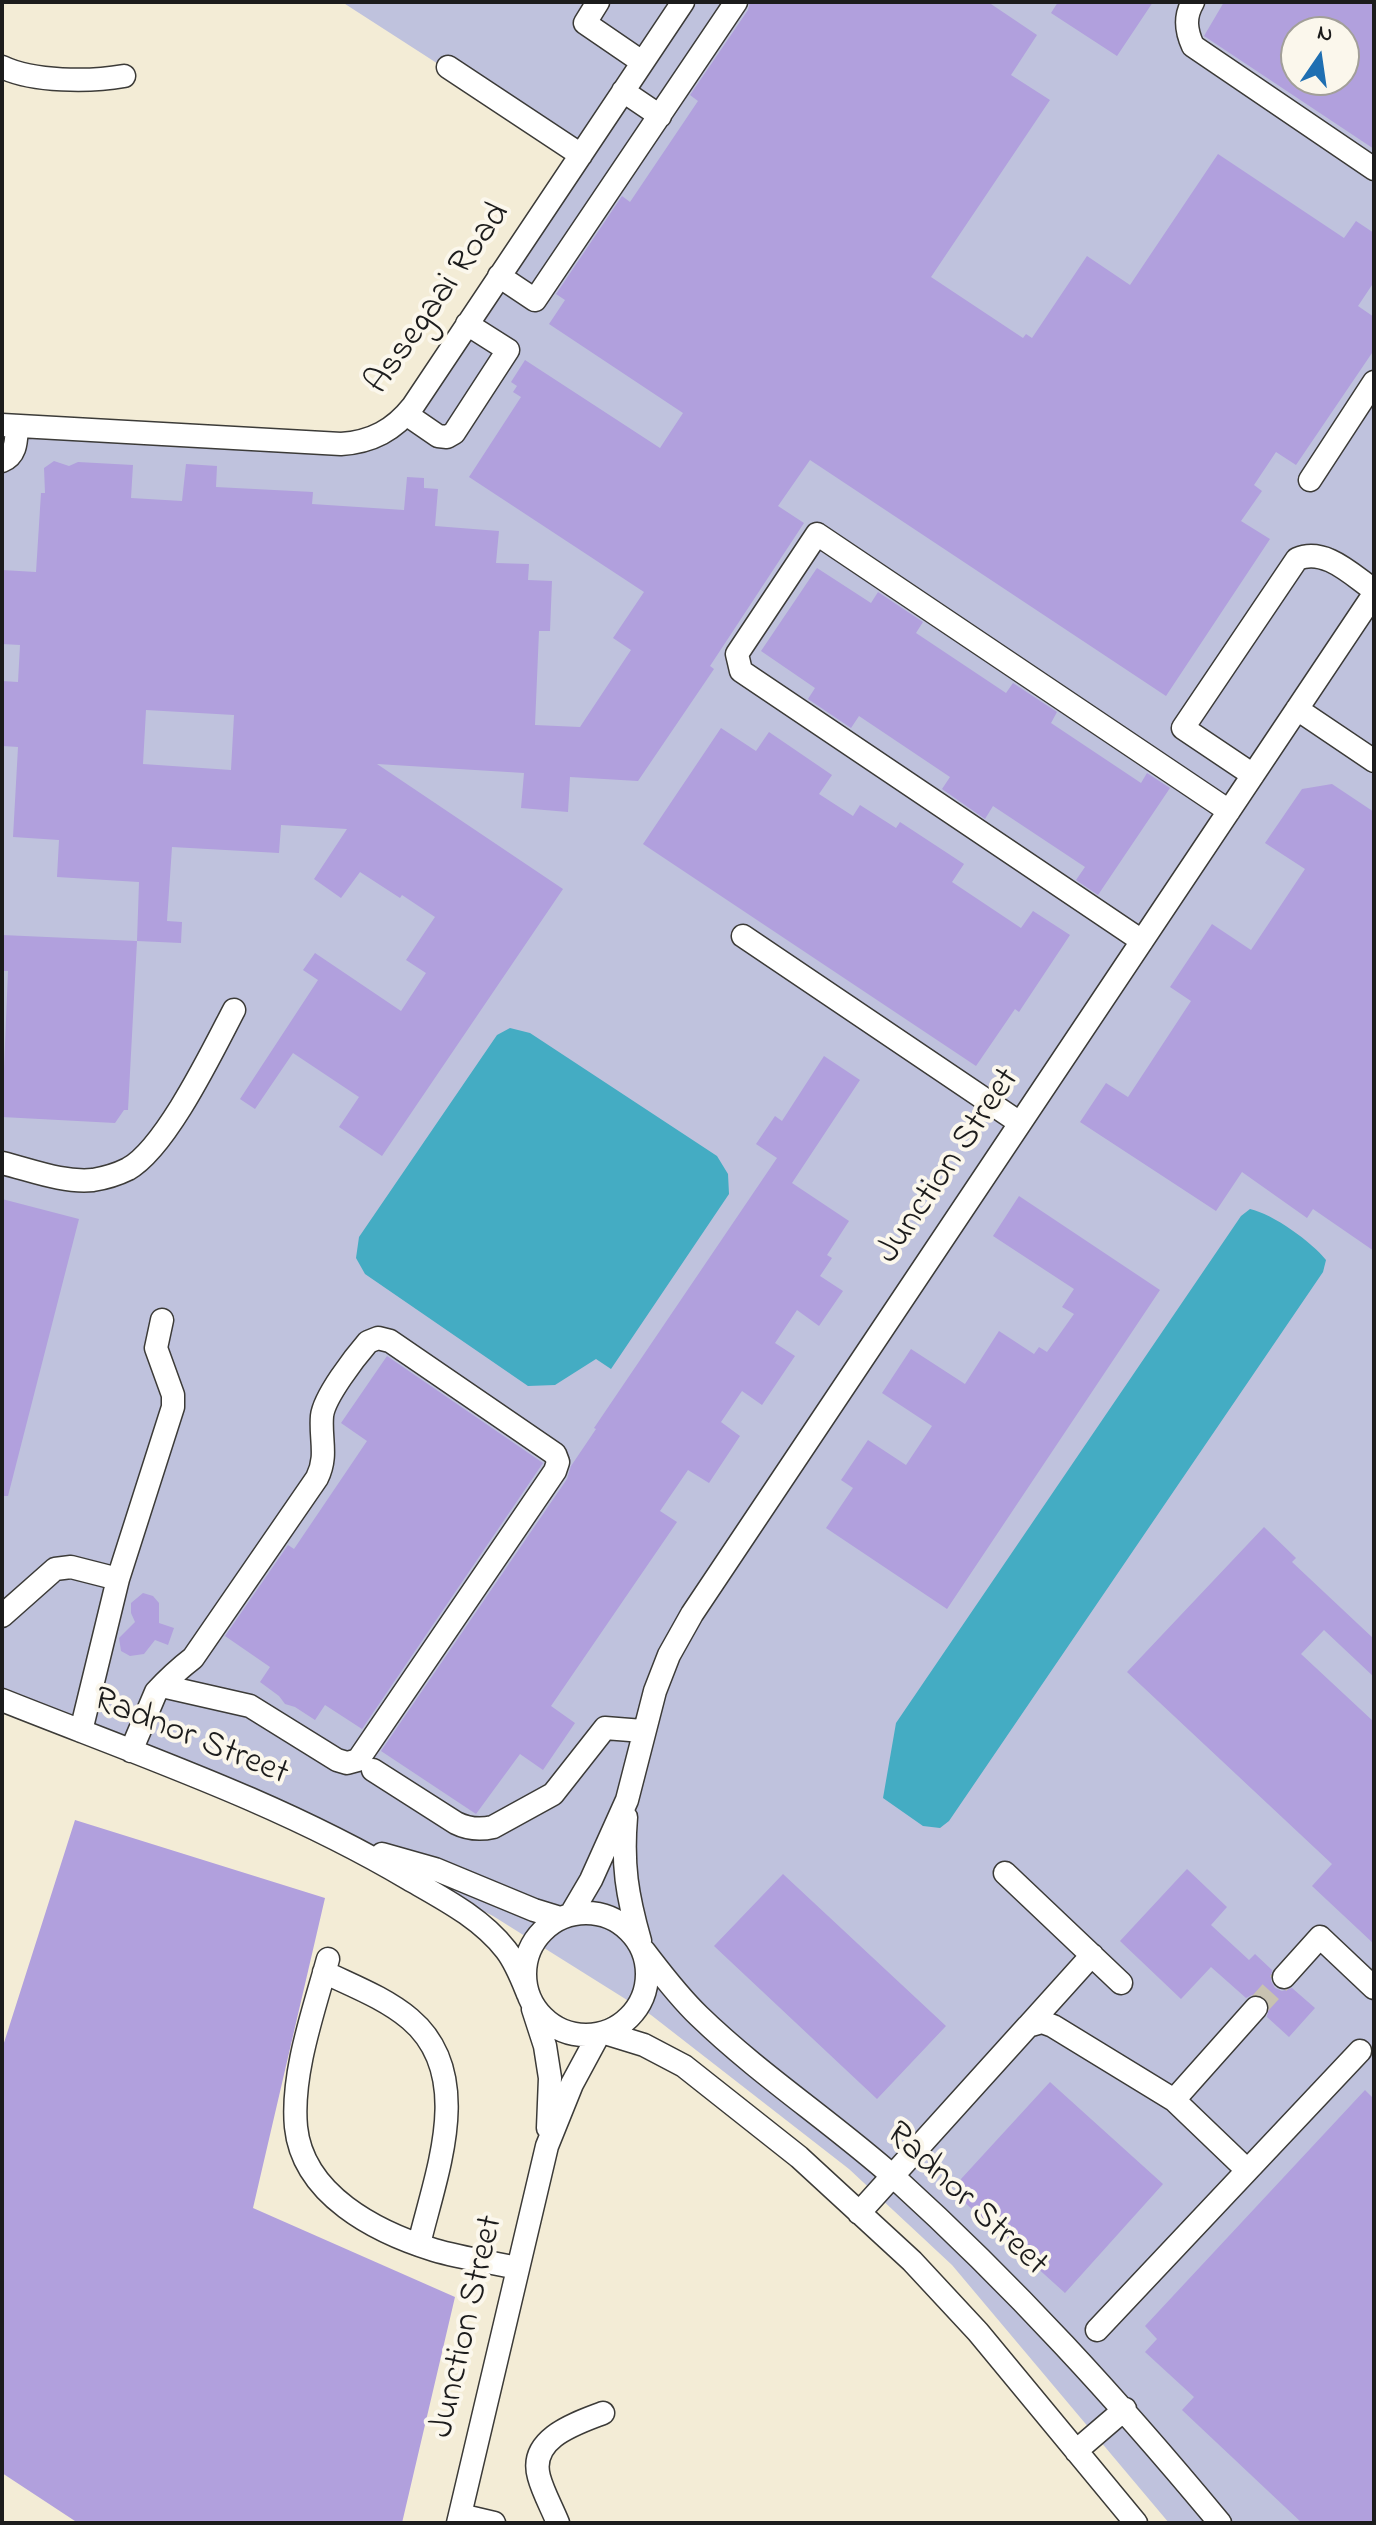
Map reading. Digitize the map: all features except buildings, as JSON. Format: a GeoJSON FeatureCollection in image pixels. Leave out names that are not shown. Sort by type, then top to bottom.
{"type":"FeatureCollection","features":[{"type":"Feature","properties":{"kind":"street"},"geometry":{"type":"LineString","coordinates":[[598,2],[585,23],[642,62]]}},
{"type":"Feature","properties":{"kind":"street","name":"Assegaai Road"},"geometry":{"type":"LineString","coordinates":[[9,425],[341,444],[383,434],[406,414],[683,2]]}},
{"type":"Feature","properties":{"kind":"street"},"geometry":{"type":"LineString","coordinates":[[499,276],[535,300],[736,2]]}},
{"type":"Feature","properties":{"kind":"street"},"geometry":{"type":"LineString","coordinates":[[1193,2],[1186,23],[1193,46],[1374,169]]}},
{"type":"Feature","properties":{"kind":"street"},"geometry":{"type":"LineString","coordinates":[[2,67],[27,75],[98,80],[124,76]]}},
{"type":"Feature","properties":{"kind":"street"},"geometry":{"type":"LineString","coordinates":[[448,67],[581,155]]}},
{"type":"Feature","properties":{"kind":"street"},"geometry":{"type":"LineString","coordinates":[[623,91],[660,116]]}},
{"type":"Feature","properties":{"kind":"street"},"geometry":{"type":"LineString","coordinates":[[406,414],[438,436],[447,437],[454,433],[508,350],[467,324]]}},
{"type":"Feature","properties":{"kind":"street"},"geometry":{"type":"LineString","coordinates":[[1310,480],[1374,382]]}},
{"type":"Feature","properties":{"kind":"street"},"geometry":{"type":"LineString","coordinates":[[2,461],[9,458],[14,449],[9,425]]}},
{"type":"Feature","properties":{"kind":"street"},"geometry":{"type":"LineString","coordinates":[[1142,941],[741,671],[737,654],[817,534],[1229,811]]}},
{"type":"Feature","properties":{"kind":"street"},"geometry":{"type":"LineString","coordinates":[[1253,775],[1183,728],[1297,559],[1316,555],[1327,559],[1374,592]]}},
{"type":"Feature","properties":{"kind":"street","name":"Junction Street"},"geometry":{"type":"LineString","coordinates":[[642,1948],[625,1885],[623,1850],[627,1800],[643,1731],[662,1671],[692,1614],[1374,592]]}},
{"type":"Feature","properties":{"kind":"street"},"geometry":{"type":"LineString","coordinates":[[1297,709],[1374,761]]}},
{"type":"Feature","properties":{"kind":"street"},"geometry":{"type":"LineString","coordinates":[[743,936],[1020,1123]]}},
{"type":"Feature","properties":{"kind":"street"},"geometry":{"type":"LineString","coordinates":[[2,1163],[76,1180],[93,1180],[130,1168],[152,1147],[183,1102],[234,1010]]}},
{"type":"Feature","properties":{"kind":"street"},"geometry":{"type":"LineString","coordinates":[[81,1731],[118,1579],[173,1407],[173,1395],[156,1348],[162,1320]]}},
{"type":"Feature","properties":{"kind":"street"},"geometry":{"type":"LineString","coordinates":[[131,1751],[152,1700],[162,1686],[193,1658],[317,1478],[324,1459],[322,1421],[325,1406],[368,1342],[378,1338],[390,1341],[555,1454],[558,1462],[555,1471],[358,1760],[347,1763],[337,1760],[250,1706],[162,1686]]}},
{"type":"Feature","properties":{"kind":"street"},"geometry":{"type":"LineString","coordinates":[[2,1616],[55,1569],[71,1567],[118,1579]]}},
{"type":"Feature","properties":{"kind":"street","name":"Radnor Street"},"geometry":{"type":"LineString","coordinates":[[2,1700],[278,1810],[351,1844],[451,1902],[487,1930],[515,1964],[529,1997]]}},
{"type":"Feature","properties":{"kind":"street"},"geometry":{"type":"LineString","coordinates":[[373,1770],[465,1828],[483,1829],[493,1827],[547,1798],[605,1728],[643,1731]]}},
{"type":"Feature","properties":{"kind":"street","name":"Junction Street"},"geometry":{"type":"LineString","coordinates":[[565,1916],[591,1880],[627,1800]]}},
{"type":"Feature","properties":{"kind":"street","name":"Radnor Street"},"geometry":{"type":"LineString","coordinates":[[351,1844],[435,1869],[534,1910],[565,1916]]}},
{"type":"Feature","properties":{"kind":"street"},"geometry":{"type":"LineString","coordinates":[[1005,1873],[1121,1983]]}},
{"type":"Feature","properties":{"kind":"street"},"geometry":{"type":"LineString","coordinates":[[583,1912],[608,1916],[629,1930],[642,1948],[648,1976],[642,2000],[620,2026],[602,2033],[579,2035],[559,2029],[542,2017],[529,1997],[525,1964],[529,1950],[547,1926],[565,1916],[583,1912]]}},
{"type":"Feature","properties":{"kind":"street"},"geometry":{"type":"LineString","coordinates":[[1284,1977],[1320,1937],[1374,1988]]}},
{"type":"Feature","properties":{"kind":"street","name":"Radnor Street"},"geometry":{"type":"LineString","coordinates":[[642,1948],[714,2030],[893,2176],[998,2276],[1125,2409],[1220,2523]]}},
{"type":"Feature","properties":{"kind":"street"},"geometry":{"type":"LineString","coordinates":[[859,2213],[1092,1955]]}},
{"type":"Feature","properties":{"kind":"street"},"geometry":{"type":"LineString","coordinates":[[419,2244],[445,2125],[446,2077],[441,2060],[411,2020],[326,1966],[308,2030],[296,2098],[300,2149],[323,2188],[349,2210],[419,2244],[518,2268]]}},
{"type":"Feature","properties":{"kind":"street","name":"Junction Street"},"geometry":{"type":"LineString","coordinates":[[529,1997],[545,2046],[550,2078],[547,2146]]}},
{"type":"Feature","properties":{"kind":"street"},"geometry":{"type":"LineString","coordinates":[[1174,2100],[1256,2008]]}},
{"type":"Feature","properties":{"kind":"street"},"geometry":{"type":"LineString","coordinates":[[1028,2026],[1042,2022],[1053,2026],[1174,2100],[1247,2170]]}},
{"type":"Feature","properties":{"kind":"street"},"geometry":{"type":"LineString","coordinates":[[602,2033],[653,2048],[684,2066],[799,2157],[912,2261],[978,2332],[1136,2523]]}},
{"type":"Feature","properties":{"kind":"street","name":"Junction Street"},"geometry":{"type":"LineString","coordinates":[[459,2519],[547,2146],[572,2084],[602,2033]]}},
{"type":"Feature","properties":{"kind":"street"},"geometry":{"type":"LineString","coordinates":[[1097,2330],[1360,2051]]}},
{"type":"Feature","properties":{"kind":"street"},"geometry":{"type":"LineString","coordinates":[[1076,2451],[1125,2409]]}},
{"type":"Feature","properties":{"kind":"street"},"geometry":{"type":"LineString","coordinates":[[558,2523],[539,2476],[542,2453],[555,2435],[603,2413]]}},
{"type":"Feature","properties":{"kind":"street"},"geometry":{"type":"LineString","coordinates":[[459,2519],[494,2523]]}},
{"type":"Feature","properties":{"kind":"shaded area"},"geometry":{"type":"Polygon","coordinates":[[[342,2],[1374,2],[1374,2523],[1169,2523],[952,2265],[849,2169],[651,2015],[493,1916],[351,1842],[2,1703],[2,427],[384,435],[581,156],[342,2]]]}},
{"type":"Feature","properties":{"kind":"water"},"geometry":{"type":"Polygon","coordinates":[[[510,1028],[530,1033],[717,1156],[728,1174],[729,1194],[611,1369],[596,1359],[555,1385],[528,1386],[365,1274],[356,1258],[359,1237],[497,1035],[510,1028]]]}},
{"type":"Feature","properties":{"kind":"water"},"geometry":{"type":"Polygon","coordinates":[[[1250,1209],[1280,1223],[1311,1245],[1326,1260],[1323,1272],[949,1821],[940,1828],[923,1826],[883,1798],[896,1723],[1241,1216],[1250,1209]]]}},
{"type":"Feature","properties":{"kind":"tunnel"},"geometry":{"type":"LineString","coordinates":[[1256,2008],[1284,1977]]}}]}
